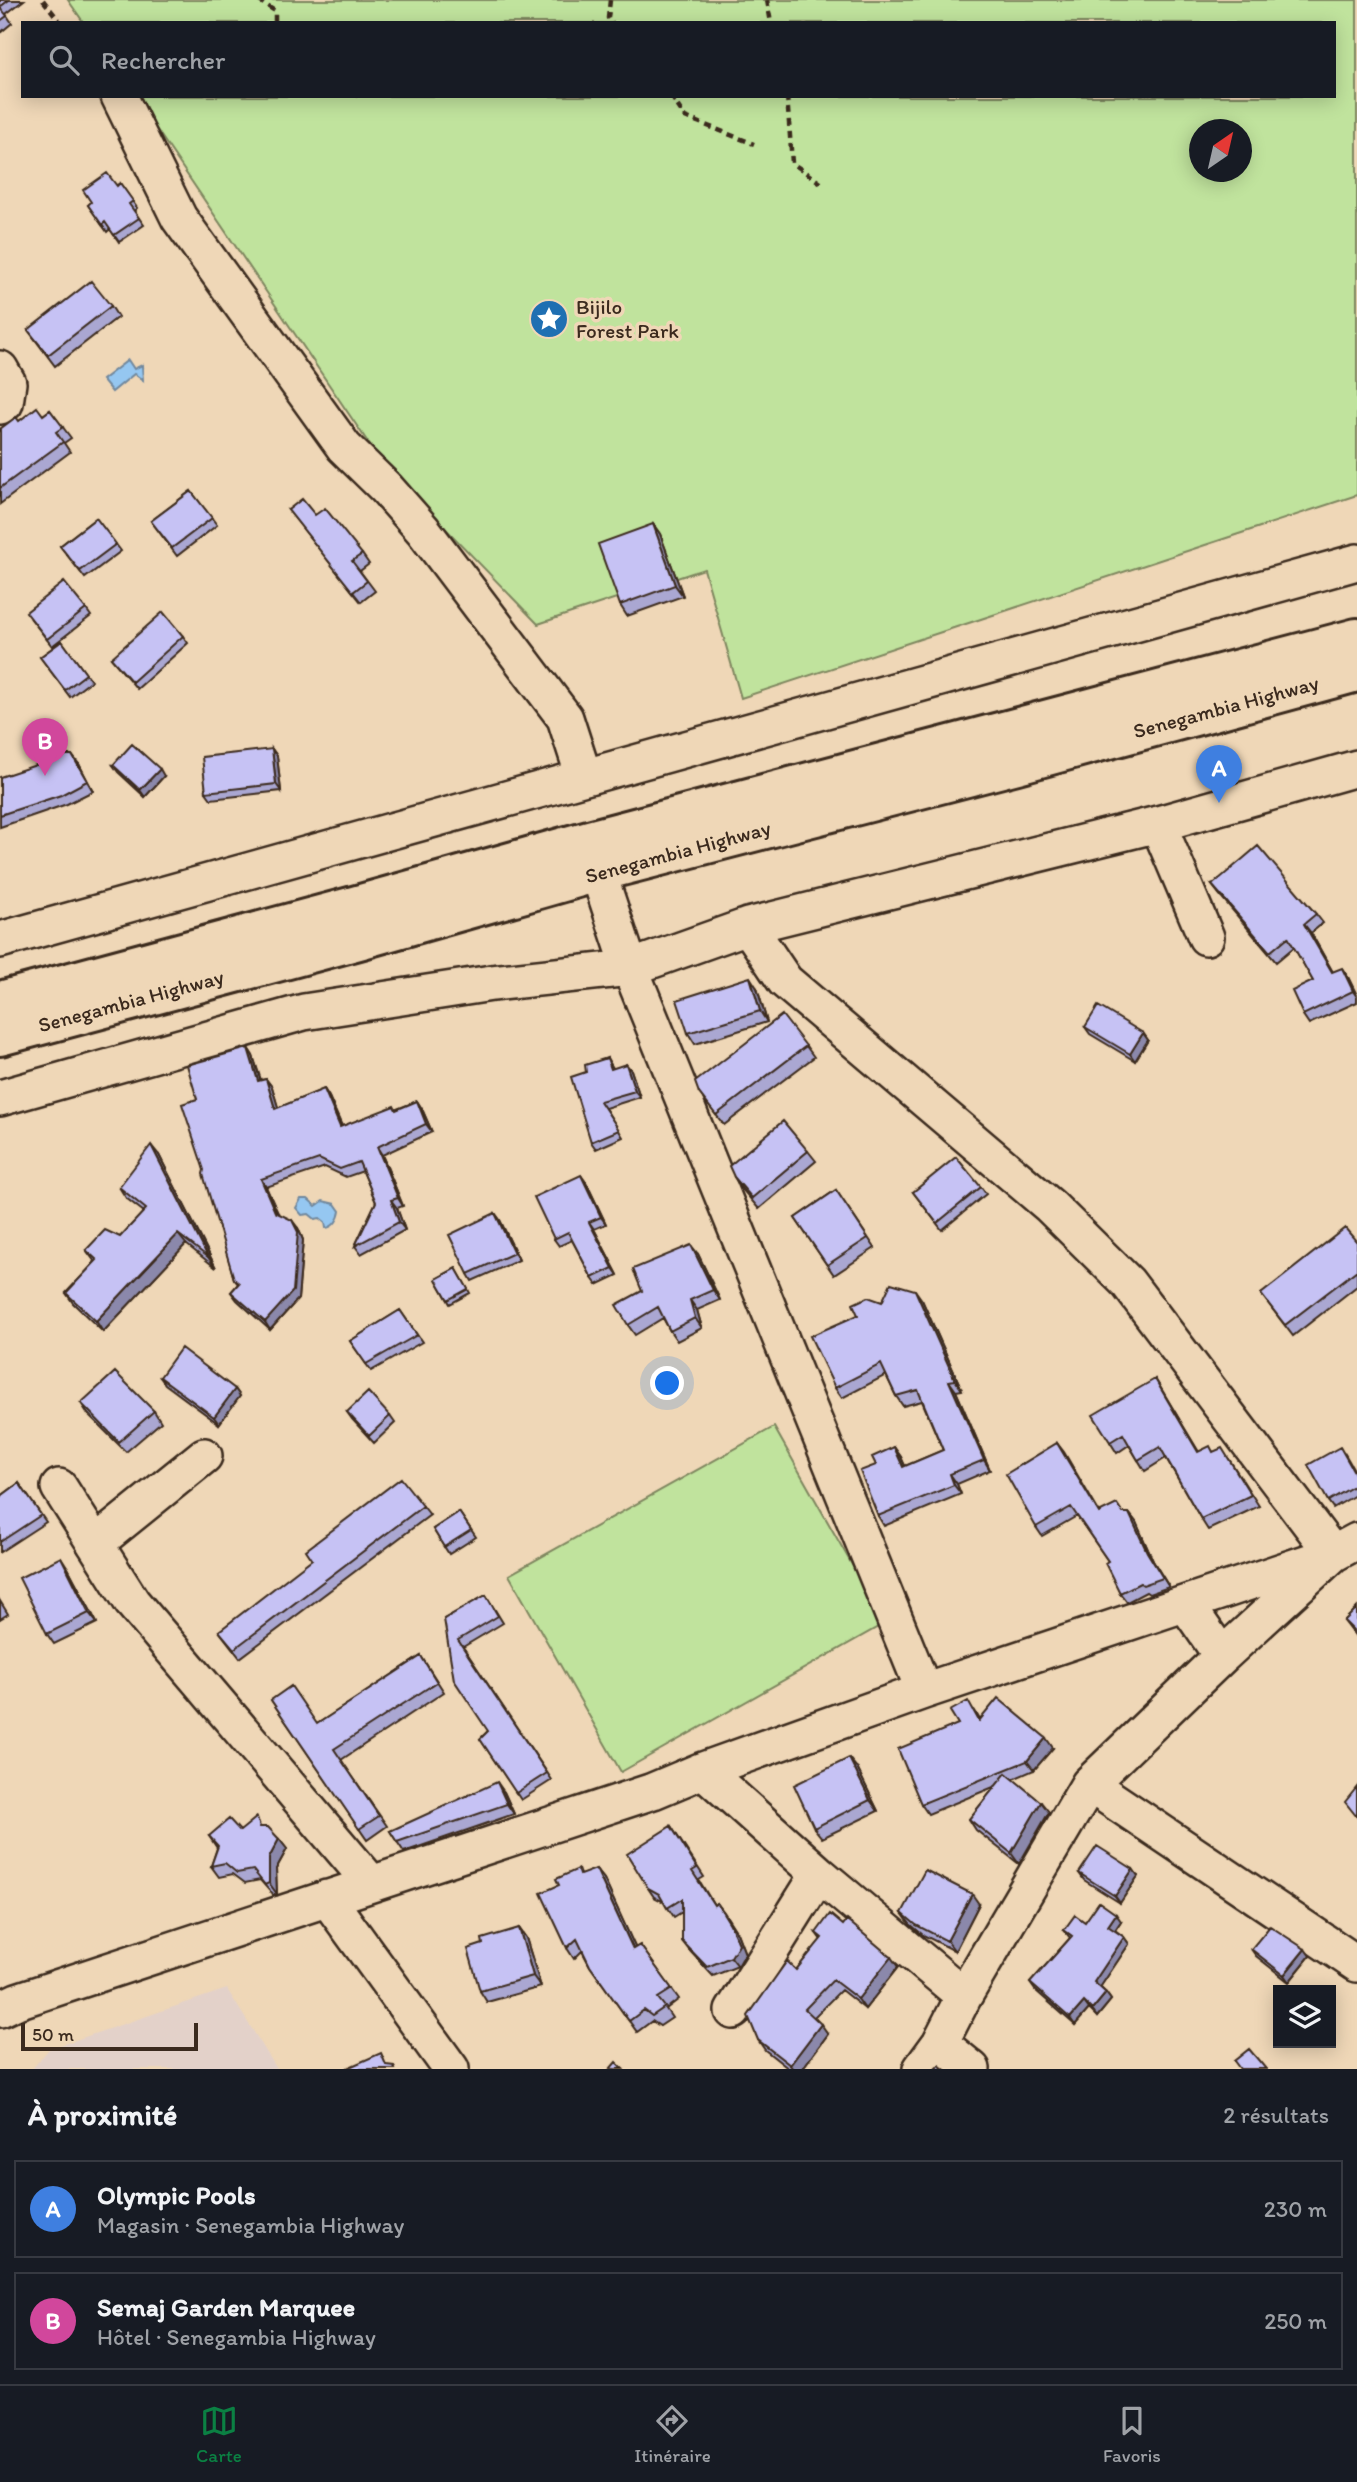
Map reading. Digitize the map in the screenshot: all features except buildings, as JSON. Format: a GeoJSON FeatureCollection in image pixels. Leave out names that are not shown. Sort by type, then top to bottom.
{"type":"FeatureCollection","features":[{"type":"Feature","properties":{"kind":"main road","name":"Senegambia Highway"},"geometry":{"type":"LineString","coordinates":[[0,1001],[589,840],[1357,638]]}},
{"type":"Feature","properties":{"kind":"main road","name":"Senegambia Highway"},"geometry":{"type":"LineString","coordinates":[[0,1036],[359,940],[598,872],[1357,672]]}},
{"type":"Feature","properties":{"kind":"street"},"geometry":{"type":"LineString","coordinates":[[120,98],[179,218],[344,447],[386,488],[423,530],[558,707],[565,718],[584,777]]}},
{"type":"Feature","properties":{"kind":"street"},"geometry":{"type":"LineString","coordinates":[[0,369],[8,383],[5,403],[0,406]]}},
{"type":"Feature","properties":{"kind":"street"},"geometry":{"type":"LineString","coordinates":[[0,940],[401,826],[1357,562]]}},
{"type":"Feature","properties":{"kind":"street"},"geometry":{"type":"LineString","coordinates":[[0,1098],[304,1012],[492,984],[630,968],[748,926],[1158,824],[1357,768]]}},
{"type":"Feature","properties":{"kind":"street"},"geometry":{"type":"LineString","coordinates":[[1158,824],[1206,937]]}},
{"type":"Feature","properties":{"kind":"street"},"geometry":{"type":"LineString","coordinates":[[598,872],[630,968],[924,1691]]}},
{"type":"Feature","properties":{"kind":"street"},"geometry":{"type":"LineString","coordinates":[[748,926],[785,981],[1050,1206],[1128,1283],[1345,1548]]}},
{"type":"Feature","properties":{"kind":"street"},"geometry":{"type":"LineString","coordinates":[[95,1544],[204,1456]]}},
{"type":"Feature","properties":{"kind":"street"},"geometry":{"type":"LineString","coordinates":[[59,1487],[132,1602],[371,1883]]}},
{"type":"Feature","properties":{"kind":"street"},"geometry":{"type":"LineString","coordinates":[[0,2008],[653,1791],[924,1691],[1345,1548]]}},
{"type":"Feature","properties":{"kind":"street"},"geometry":{"type":"LineString","coordinates":[[972,2069],[931,2056],[1089,1784],[1222,1656],[1345,1548]]}},
{"type":"Feature","properties":{"kind":"street"},"geometry":{"type":"LineString","coordinates":[[1186,1604],[1222,1656]]}},
{"type":"Feature","properties":{"kind":"street"},"geometry":{"type":"LineString","coordinates":[[704,1770],[819,1874],[964,1996]]}},
{"type":"Feature","properties":{"kind":"street"},"geometry":{"type":"LineString","coordinates":[[1089,1784],[1357,1965]]}},
{"type":"Feature","properties":{"kind":"street"},"geometry":{"type":"LineString","coordinates":[[733,2011],[819,1874]]}},
{"type":"Feature","properties":{"kind":"street"},"geometry":{"type":"LineString","coordinates":[[327,1898],[451,2069]]}},
{"type":"Feature","properties":{"kind":"path"},"geometry":{"type":"LineString","coordinates":[[43,0],[59,21]]}},
{"type":"Feature","properties":{"kind":"path"},"geometry":{"type":"LineString","coordinates":[[258,0],[275,11],[275,21]]}},
{"type":"Feature","properties":{"kind":"path"},"geometry":{"type":"LineString","coordinates":[[610,0],[610,21]]}},
{"type":"Feature","properties":{"kind":"path"},"geometry":{"type":"LineString","coordinates":[[767,0],[771,21]]}},
{"type":"Feature","properties":{"kind":"path"},"geometry":{"type":"LineString","coordinates":[[672,98],[685,117],[754,144]]}},
{"type":"Feature","properties":{"kind":"path"},"geometry":{"type":"LineString","coordinates":[[787,98],[792,163],[821,183]]}},
{"type":"Feature","properties":{"kind":"shaded area"},"geometry":{"type":"Polygon","coordinates":[[[227,1989],[277,2069],[32,2069],[49,2049],[227,1989]]]}},
{"type":"Feature","properties":{"kind":"green space"},"geometry":{"type":"Polygon","coordinates":[[[68,0],[1357,0],[1357,495],[741,698],[704,569],[538,624],[388,469],[135,98],[1336,98],[1336,21],[83,21],[68,0]]]}},
{"type":"Feature","properties":{"kind":"green space"},"geometry":{"type":"Polygon","coordinates":[[[774,1427],[885,1623],[621,1772],[509,1575],[774,1427]]]}},
{"type":"Feature","properties":{"kind":"water"},"geometry":{"type":"Polygon","coordinates":[[[128,360],[134,369],[142,365],[143,380],[134,374],[112,392],[102,380],[128,360]]]}},
{"type":"Feature","properties":{"kind":"water"},"geometry":{"type":"Polygon","coordinates":[[[301,1199],[308,1199],[316,1206],[323,1201],[335,1204],[340,1211],[337,1220],[326,1228],[325,1222],[320,1218],[315,1219],[309,1214],[302,1215],[296,1208],[301,1199]]]}},
{"type":"Feature","properties":{"kind":"place","name":"Bijilo Forest Park"},"geometry":{"type":"Point","coordinates":[549,319]}},
{"type":"Feature","properties":{"kind":"place","name":"Semaj Garden Marquee"},"geometry":{"type":"Point","coordinates":[45,776]}},
{"type":"Feature","properties":{"kind":"place","name":"Olympic Pools"},"geometry":{"type":"Point","coordinates":[1219,803]}}]}
